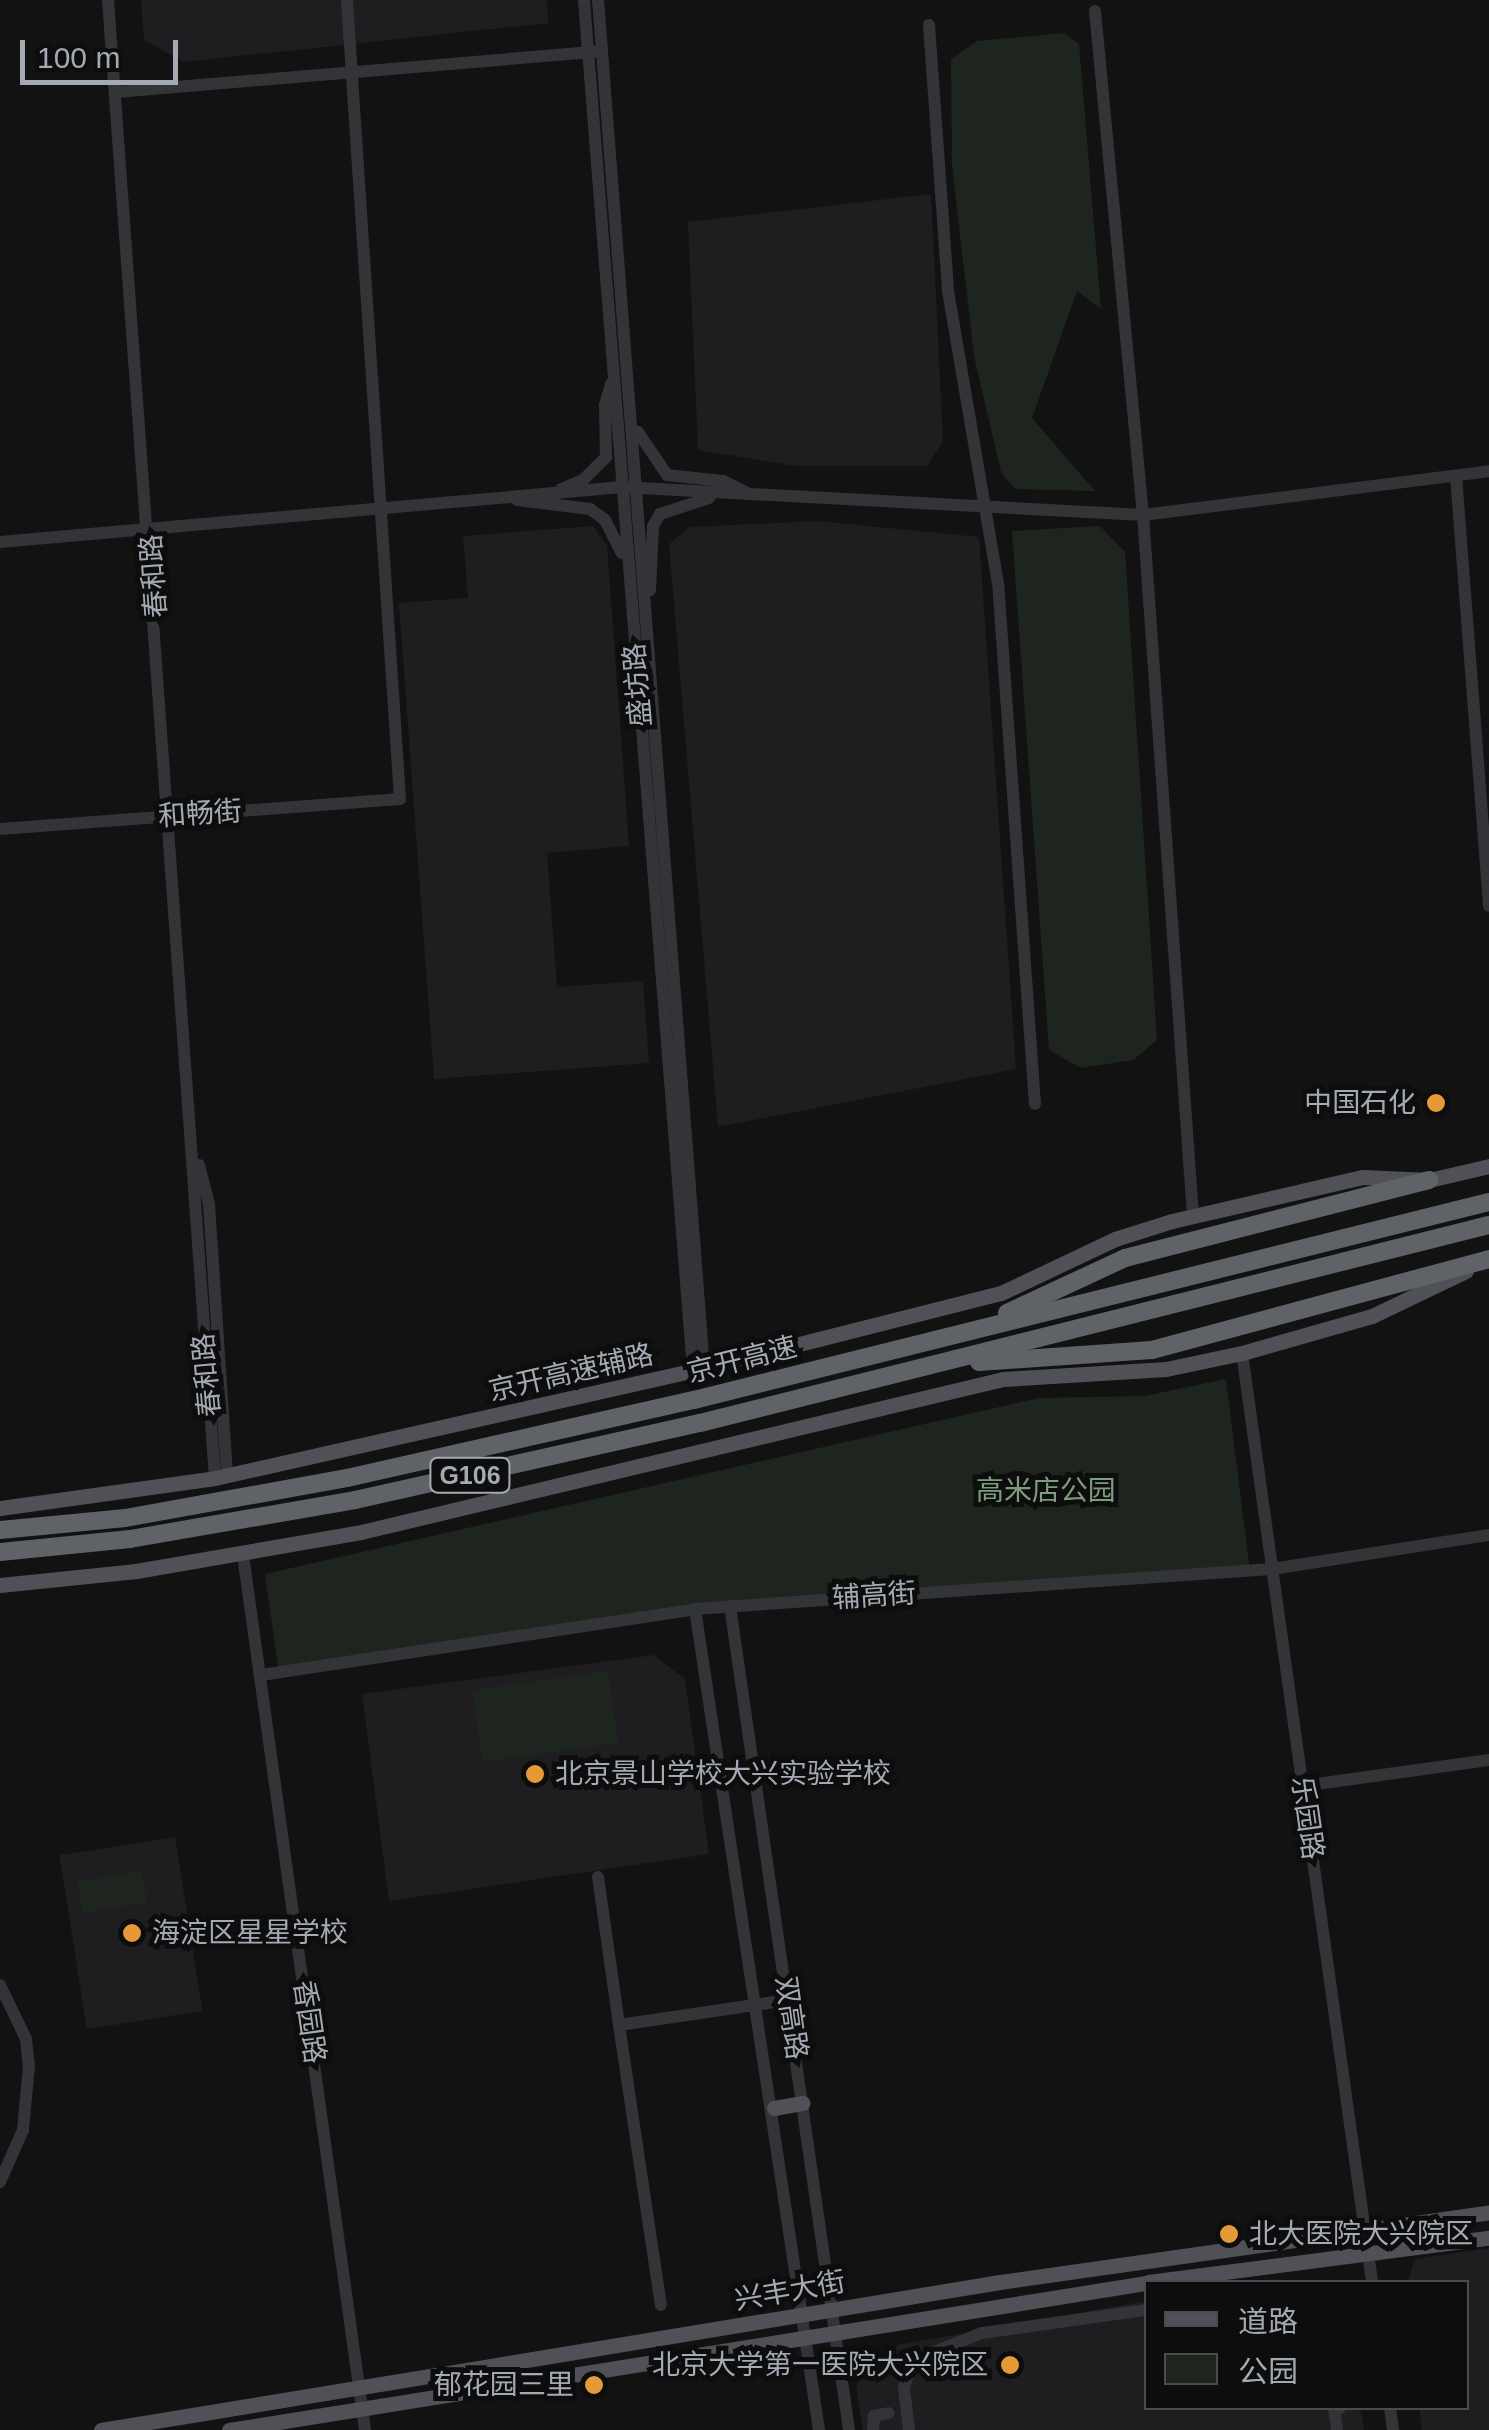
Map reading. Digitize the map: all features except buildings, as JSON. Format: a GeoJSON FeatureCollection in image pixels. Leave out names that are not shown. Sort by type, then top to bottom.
{"type":"FeatureCollection","features":[{"type":"Feature","properties":{"kind":"highway"},"geometry":{"type":"LineString","coordinates":[[928,1343],[1038,1301],[1125,1258],[1429,1180]]}},
{"type":"Feature","properties":{"kind":"highway","name":"京开高速"},"geometry":{"type":"LineString","coordinates":[[0,1530],[124,1518],[348,1478],[928,1343],[1489,1202]]}},
{"type":"Feature","properties":{"kind":"highway","name":"京开高速"},"geometry":{"type":"LineString","coordinates":[[0,1552],[130,1539],[355,1500],[934,1364],[1489,1225]]}},
{"type":"Feature","properties":{"kind":"highway"},"geometry":{"type":"LineString","coordinates":[[934,1364],[1152,1350],[1489,1259]]}},
{"type":"Feature","properties":{"kind":"main road","name":"京开高速辅路"},"geometry":{"type":"LineString","coordinates":[[0,1508],[221,1476],[698,1369],[1002,1293],[1115,1239],[1193,1216],[1363,1177],[1429,1180],[1489,1166]]}},
{"type":"Feature","properties":{"kind":"main road"},"geometry":{"type":"LineString","coordinates":[[0,1585],[242,1554],[720,1451],[1003,1380],[1166,1369],[1242,1354],[1372,1316],[1489,1259]]}},
{"type":"Feature","properties":{"kind":"main road"},"geometry":{"type":"LineString","coordinates":[[774,2108],[803,2103]]}},
{"type":"Feature","properties":{"kind":"main road","name":"兴丰大街"},"geometry":{"type":"LineString","coordinates":[[101,2430],[359,2391],[832,2309],[1489,2212]]}},
{"type":"Feature","properties":{"kind":"main road","name":"兴丰大街"},"geometry":{"type":"LineString","coordinates":[[1170,2280],[1489,2238]]}},
{"type":"Feature","properties":{"kind":"main road","name":"兴丰大街"},"geometry":{"type":"LineString","coordinates":[[229,2430],[573,2378],[835,2329],[1144,2283]]}},
{"type":"Feature","properties":{"kind":"street","name":"春和路"},"geometry":{"type":"LineString","coordinates":[[108,0],[196,1152],[209,1204],[221,1476]]}},
{"type":"Feature","properties":{"kind":"street"},"geometry":{"type":"LineString","coordinates":[[347,0],[381,510]]}},
{"type":"Feature","properties":{"kind":"street","name":"盛坊路"},"geometry":{"type":"LineString","coordinates":[[584,0],[595,52],[631,409],[698,1369]]}},
{"type":"Feature","properties":{"kind":"street","name":"盛坊路"},"geometry":{"type":"LineString","coordinates":[[598,0],[595,52],[622,488],[698,1369]]}},
{"type":"Feature","properties":{"kind":"street"},"geometry":{"type":"LineString","coordinates":[[1095,11],[1143,515],[1193,1216]]}},
{"type":"Feature","properties":{"kind":"street"},"geometry":{"type":"LineString","coordinates":[[928,24],[948,291],[989,510],[1035,1104]]}},
{"type":"Feature","properties":{"kind":"street"},"geometry":{"type":"LineString","coordinates":[[116,92],[595,52]]}},
{"type":"Feature","properties":{"kind":"street"},"geometry":{"type":"LineString","coordinates":[[544,495],[583,480],[606,457],[604,405],[614,377]]}},
{"type":"Feature","properties":{"kind":"street"},"geometry":{"type":"LineString","coordinates":[[631,409],[641,442],[667,475],[723,482],[753,496]]}},
{"type":"Feature","properties":{"kind":"street"},"geometry":{"type":"LineString","coordinates":[[0,542],[622,488],[1143,515],[1489,470]]}},
{"type":"Feature","properties":{"kind":"street"},"geometry":{"type":"LineString","coordinates":[[1456,476],[1489,906]]}},
{"type":"Feature","properties":{"kind":"street"},"geometry":{"type":"LineString","coordinates":[[646,612],[653,526],[660,514],[726,494]]}},
{"type":"Feature","properties":{"kind":"street"},"geometry":{"type":"LineString","coordinates":[[510,498],[537,507],[590,510],[618,541],[629,576]]}},
{"type":"Feature","properties":{"kind":"street","name":"和畅街"},"geometry":{"type":"LineString","coordinates":[[0,829],[400,799],[381,510]]}},
{"type":"Feature","properties":{"kind":"street","name":"乐园路"},"geometry":{"type":"LineString","coordinates":[[1242,1354],[1372,2280]]}},
{"type":"Feature","properties":{"kind":"street","name":"辅高街"},"geometry":{"type":"LineString","coordinates":[[261,1675],[730,1606],[1272,1569],[1489,1536]]}},
{"type":"Feature","properties":{"kind":"street","name":"香园路"},"geometry":{"type":"LineString","coordinates":[[242,1554],[365,2430]]}},
{"type":"Feature","properties":{"kind":"street","name":"双高路"},"geometry":{"type":"LineString","coordinates":[[730,1606],[849,2430]]}},
{"type":"Feature","properties":{"kind":"street","name":"双高路"},"geometry":{"type":"LineString","coordinates":[[695,1610],[760,2006],[819,2430]]}},
{"type":"Feature","properties":{"kind":"street"},"geometry":{"type":"LineString","coordinates":[[1302,1786],[1489,1760]]}},
{"type":"Feature","properties":{"kind":"street"},"geometry":{"type":"LineString","coordinates":[[598,1877],[661,2305]]}},
{"type":"Feature","properties":{"kind":"street"},"geometry":{"type":"LineString","coordinates":[[0,1985],[26,2039],[29,2066],[23,2130],[0,2182]]}},
{"type":"Feature","properties":{"kind":"street"},"geometry":{"type":"LineString","coordinates":[[619,2025],[788,2000]]}},
{"type":"Feature","properties":{"kind":"street"},"geometry":{"type":"LineString","coordinates":[[909,2430],[904,2388],[911,2361],[982,2333],[1144,2310]]}},
{"type":"Feature","properties":{"kind":"street"},"geometry":{"type":"LineString","coordinates":[[569,2354],[573,2378]]}},
{"type":"Feature","properties":{"kind":"street"},"geometry":{"type":"LineString","coordinates":[[873,2430],[874,2416],[889,2413]]}},
{"type":"Feature","properties":{"kind":"shaded area"},"geometry":{"type":"Polygon","coordinates":[[[141,0],[547,0],[548,23],[183,62],[144,40],[141,0]]]}},
{"type":"Feature","properties":{"kind":"shaded area"},"geometry":{"type":"Polygon","coordinates":[[[931,194],[943,441],[927,466],[796,466],[698,450],[688,222],[931,194]]]}},
{"type":"Feature","properties":{"kind":"shaded area"},"geometry":{"type":"Polygon","coordinates":[[[818,521],[979,537],[1016,1069],[718,1127],[669,544],[690,527],[818,521]]]}},
{"type":"Feature","properties":{"kind":"shaded area"},"geometry":{"type":"Polygon","coordinates":[[[593,526],[607,546],[629,846],[547,853],[557,987],[643,981],[649,1063],[434,1079],[399,603],[468,598],[463,536],[593,526]]]}},
{"type":"Feature","properties":{"kind":"shaded area","name":"北京景山学校大兴实验学校"},"geometry":{"type":"Polygon","coordinates":[[[654,1655],[685,1679],[709,1854],[389,1901],[362,1694],[654,1655]]]}},
{"type":"Feature","properties":{"kind":"shaded area","name":"海淀区星星学校"},"geometry":{"type":"Polygon","coordinates":[[[175,1837],[203,2011],[87,2029],[59,1855],[175,1837]]]}},
{"type":"Feature","properties":{"kind":"shaded area"},"geometry":{"type":"Polygon","coordinates":[[[1489,2248],[1489,2430],[1422,2430],[1419,2410],[1469,2410],[1469,2280],[1409,2280],[1415,2259],[1489,2248]]]}},
{"type":"Feature","properties":{"kind":"shaded area","name":"北京大学第一医院大兴院区"},"geometry":{"type":"Polygon","coordinates":[[[1144,2301],[1144,2410],[1360,2410],[1364,2430],[863,2430],[856,2384],[892,2346],[1144,2301]]]}},
{"type":"Feature","properties":{"kind":"green space"},"geometry":{"type":"Polygon","coordinates":[[[1065,33],[1079,44],[1101,309],[1077,291],[1032,418],[1095,491],[1015,489],[1001,472],[974,356],[952,165],[951,59],[977,41],[1065,33]]]}},
{"type":"Feature","properties":{"kind":"green space"},"geometry":{"type":"Polygon","coordinates":[[[1100,526],[1125,552],[1157,1040],[1133,1060],[1081,1068],[1049,1050],[1012,531],[1100,526]]]}},
{"type":"Feature","properties":{"kind":"green space","name":"高米店公园"},"geometry":{"type":"Polygon","coordinates":[[[1226,1379],[1250,1571],[773,1603],[279,1672],[265,1574],[1039,1398],[1145,1396],[1226,1379]]]}},
{"type":"Feature","properties":{"kind":"green space"},"geometry":{"type":"Polygon","coordinates":[[[608,1671],[618,1743],[482,1762],[472,1690],[608,1671]]]}},
{"type":"Feature","properties":{"kind":"green space"},"geometry":{"type":"Polygon","coordinates":[[[142,1871],[147,1903],[83,1913],[78,1881],[142,1871]]]}},
{"type":"Feature","properties":{"kind":"place","name":"中国石化"},"geometry":{"type":"Point","coordinates":[1436,1103]}},
{"type":"Feature","properties":{"kind":"place","name":"北京景山学校大兴实验学校"},"geometry":{"type":"Point","coordinates":[535,1774]}},
{"type":"Feature","properties":{"kind":"place","name":"海淀区星星学校"},"geometry":{"type":"Point","coordinates":[132,1933]}},
{"type":"Feature","properties":{"kind":"place","name":"北大医院大兴院区"},"geometry":{"type":"Point","coordinates":[1229,2234]}},
{"type":"Feature","properties":{"kind":"place","name":"北京大学第一医院大兴院区"},"geometry":{"type":"Point","coordinates":[1010,2365]}},
{"type":"Feature","properties":{"kind":"place","name":"郁花园三里"},"geometry":{"type":"Point","coordinates":[594,2385]}}]}
